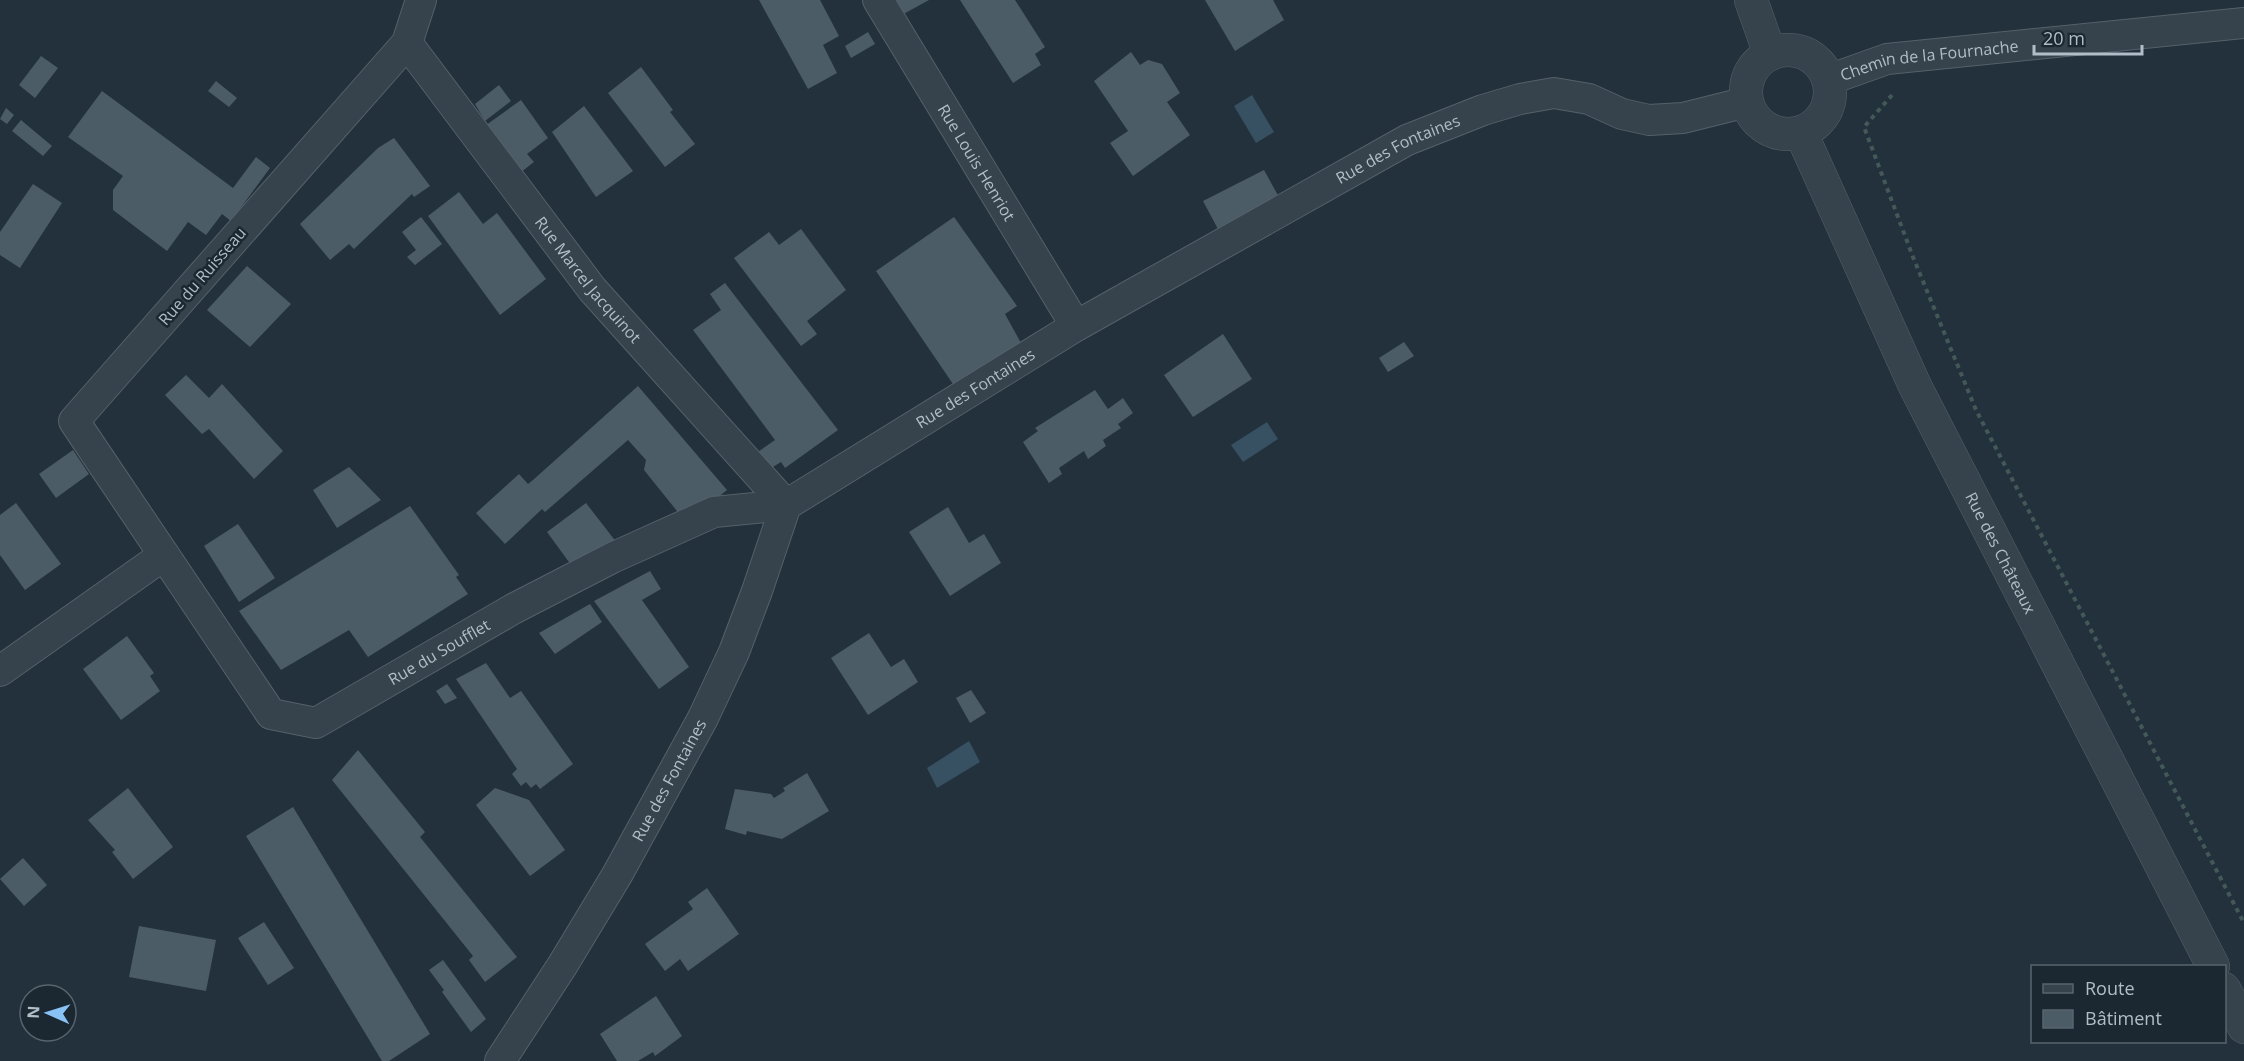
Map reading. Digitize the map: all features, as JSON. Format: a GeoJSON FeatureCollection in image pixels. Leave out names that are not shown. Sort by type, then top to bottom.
{"type":"FeatureCollection","features":[{"type":"Feature","properties":{"kind":"street","name":"Rue du Ruisseau"},"geometry":{"type":"LineString","coordinates":[[164,555],[74,421],[406,43],[421,0]]}},
{"type":"Feature","properties":{"kind":"street","name":"Rue Louis Henriot"},"geometry":{"type":"LineString","coordinates":[[878,0],[1076,326]]}},
{"type":"Feature","properties":{"kind":"street"},"geometry":{"type":"LineString","coordinates":[[1751,0],[1770,54]]}},
{"type":"Feature","properties":{"kind":"street","name":"Chemin de la Fournache"},"geometry":{"type":"LineString","coordinates":[[1828,80],[1887,59],[2244,23]]}},
{"type":"Feature","properties":{"kind":"street","name":"Rue Marcel Jacquinot"},"geometry":{"type":"LineString","coordinates":[[406,43],[592,289],[786,505]]}},
{"type":"Feature","properties":{"kind":"street"},"geometry":{"type":"LineString","coordinates":[[1784,50],[1798,51],[1816,62],[1828,80],[1830,93],[1828,106],[1813,127],[1801,132],[1787,135],[1761,126],[1752,115],[1746,102],[1746,88],[1750,74],[1758,62],[1770,54],[1784,50]]}},
{"type":"Feature","properties":{"kind":"street","name":"Rue des Fontaines"},"geometry":{"type":"LineString","coordinates":[[500,1061],[562,966],[617,875],[703,718],[734,652],[786,505],[1076,326],[1407,140],[1483,110],[1520,99],[1554,93],[1589,99],[1622,114],[1649,120],[1683,118],[1746,102]]}},
{"type":"Feature","properties":{"kind":"street","name":"Rue des Châteaux"},"geometry":{"type":"LineString","coordinates":[[1801,132],[1915,386],[2212,965]]}},
{"type":"Feature","properties":{"kind":"street","name":"Rue du Soufflet"},"geometry":{"type":"LineString","coordinates":[[164,555],[270,714],[316,723],[513,609],[612,558],[714,512],[786,505]]}},
{"type":"Feature","properties":{"kind":"street"},"geometry":{"type":"LineString","coordinates":[[0,671],[164,555]]}},
{"type":"Feature","properties":{"kind":"street"},"geometry":{"type":"LineString","coordinates":[[2226,993],[2244,1027]]}},
{"type":"Feature","properties":{"kind":"path"},"geometry":{"type":"LineString","coordinates":[[1887,59],[1893,94],[1864,127],[1917,268],[1976,410],[2244,923]]}},
{"type":"Feature","properties":{"kind":"water"},"geometry":{"type":"Polygon","coordinates":[[[1252,95],[1274,132],[1256,143],[1234,106],[1252,95]]]}},
{"type":"Feature","properties":{"kind":"water"},"geometry":{"type":"Polygon","coordinates":[[[1267,422],[1278,439],[1243,462],[1231,445],[1267,422]]]}},
{"type":"Feature","properties":{"kind":"water"},"geometry":{"type":"Polygon","coordinates":[[[969,741],[980,762],[937,788],[927,768],[969,741]]]}},
{"type":"Feature","properties":{"kind":"building"},"geometry":{"type":"Polygon","coordinates":[[[759,0],[820,0],[839,36],[823,45],[837,73],[808,89],[759,0]]]}},
{"type":"Feature","properties":{"kind":"building"},"geometry":{"type":"Polygon","coordinates":[[[889,0],[929,0],[898,17],[889,0]]]}},
{"type":"Feature","properties":{"kind":"building"},"geometry":{"type":"Polygon","coordinates":[[[960,0],[1015,0],[1045,47],[1035,54],[1041,65],[1013,83],[960,0]]]}},
{"type":"Feature","properties":{"kind":"building"},"geometry":{"type":"Polygon","coordinates":[[[1205,0],[1273,0],[1284,20],[1235,51],[1205,0]]]}},
{"type":"Feature","properties":{"kind":"building"},"geometry":{"type":"Polygon","coordinates":[[[868,32],[875,44],[851,58],[845,46],[868,32]]]}},
{"type":"Feature","properties":{"kind":"building"},"geometry":{"type":"Polygon","coordinates":[[[1131,52],[1140,65],[1148,60],[1162,64],[1180,93],[1167,102],[1190,135],[1133,176],[1110,143],[1128,131],[1094,81],[1131,52]]]}},
{"type":"Feature","properties":{"kind":"building"},"geometry":{"type":"Polygon","coordinates":[[[41,56],[58,68],[35,98],[19,85],[41,56]]]}},
{"type":"Feature","properties":{"kind":"building"},"geometry":{"type":"Polygon","coordinates":[[[641,67],[673,110],[670,112],[695,144],[665,167],[608,93],[641,67]]]}},
{"type":"Feature","properties":{"kind":"building"},"geometry":{"type":"Polygon","coordinates":[[[216,81],[237,98],[229,107],[208,91],[216,81]]]}},
{"type":"Feature","properties":{"kind":"building"},"geometry":{"type":"Polygon","coordinates":[[[499,85],[511,101],[485,121],[475,104],[499,85]]]}},
{"type":"Feature","properties":{"kind":"building"},"geometry":{"type":"Polygon","coordinates":[[[102,91],[233,188],[256,157],[270,168],[231,221],[222,214],[206,235],[188,222],[167,251],[113,210],[113,190],[123,176],[68,137],[102,91]]]}},
{"type":"Feature","properties":{"kind":"building"},"geometry":{"type":"Polygon","coordinates":[[[521,100],[548,138],[527,154],[534,162],[516,176],[482,128],[521,100]]]}},
{"type":"Feature","properties":{"kind":"building"},"geometry":{"type":"Polygon","coordinates":[[[584,106],[633,171],[596,197],[552,132],[584,106]]]}},
{"type":"Feature","properties":{"kind":"building"},"geometry":{"type":"Polygon","coordinates":[[[6,108],[14,115],[7,124],[0,119],[6,108]]]}},
{"type":"Feature","properties":{"kind":"building"},"geometry":{"type":"Polygon","coordinates":[[[21,120],[52,146],[43,156],[12,131],[21,120]]]}},
{"type":"Feature","properties":{"kind":"building"},"geometry":{"type":"Polygon","coordinates":[[[394,138],[430,186],[414,197],[412,194],[354,249],[349,244],[330,260],[300,224],[378,148],[394,138]]]}},
{"type":"Feature","properties":{"kind":"building"},"geometry":{"type":"Polygon","coordinates":[[[1264,170],[1280,199],[1219,231],[1203,201],[1264,170]]]}},
{"type":"Feature","properties":{"kind":"building"},"geometry":{"type":"Polygon","coordinates":[[[33,184],[62,203],[20,268],[0,255],[0,232],[33,184]]]}},
{"type":"Feature","properties":{"kind":"building"},"geometry":{"type":"Polygon","coordinates":[[[459,192],[483,224],[497,213],[546,279],[500,315],[428,216],[459,192]]]}},
{"type":"Feature","properties":{"kind":"building"},"geometry":{"type":"Polygon","coordinates":[[[421,217],[442,244],[415,265],[407,257],[416,250],[402,232],[421,217]]]}},
{"type":"Feature","properties":{"kind":"building"},"geometry":{"type":"Polygon","coordinates":[[[954,217],[1017,306],[1005,314],[1021,343],[955,387],[876,271],[954,217]]]}},
{"type":"Feature","properties":{"kind":"building"},"geometry":{"type":"Polygon","coordinates":[[[801,229],[846,290],[807,321],[817,334],[801,346],[734,258],[769,232],[779,245],[801,229]]]}},
{"type":"Feature","properties":{"kind":"building"},"geometry":{"type":"Polygon","coordinates":[[[247,266],[291,304],[250,347],[207,310],[247,266]]]}},
{"type":"Feature","properties":{"kind":"building"},"geometry":{"type":"Polygon","coordinates":[[[725,283],[838,430],[785,468],[781,462],[768,470],[755,454],[775,440],[693,330],[721,310],[710,294],[725,283]]]}},
{"type":"Feature","properties":{"kind":"building"},"geometry":{"type":"Polygon","coordinates":[[[1223,334],[1252,379],[1193,417],[1164,375],[1223,334]]]}},
{"type":"Feature","properties":{"kind":"building"},"geometry":{"type":"Polygon","coordinates":[[[1404,342],[1414,356],[1388,372],[1379,358],[1404,342]]]}},
{"type":"Feature","properties":{"kind":"building"},"geometry":{"type":"Polygon","coordinates":[[[186,375],[209,398],[222,384],[283,451],[254,479],[209,429],[202,434],[165,395],[186,375]]]}},
{"type":"Feature","properties":{"kind":"building"},"geometry":{"type":"Polygon","coordinates":[[[638,386],[727,490],[705,508],[681,516],[644,470],[646,460],[628,440],[545,512],[542,509],[505,544],[476,513],[519,474],[528,484],[638,386]]]}},
{"type":"Feature","properties":{"kind":"building"},"geometry":{"type":"Polygon","coordinates":[[[1095,390],[1108,409],[1123,398],[1133,413],[1118,424],[1121,428],[1103,440],[1106,446],[1088,459],[1084,451],[1059,468],[1062,474],[1049,483],[1023,442],[1038,431],[1035,428],[1095,390]]]}},
{"type":"Feature","properties":{"kind":"building"},"geometry":{"type":"Polygon","coordinates":[[[73,450],[89,474],[56,498],[39,474],[73,450]]]}},
{"type":"Feature","properties":{"kind":"building"},"geometry":{"type":"Polygon","coordinates":[[[349,467],[381,500],[337,528],[313,490],[349,467]]]}},
{"type":"Feature","properties":{"kind":"building"},"geometry":{"type":"Polygon","coordinates":[[[16,503],[61,564],[25,590],[0,555],[0,515],[16,503]]]}},
{"type":"Feature","properties":{"kind":"building"},"geometry":{"type":"Polygon","coordinates":[[[586,503],[617,543],[577,573],[547,532],[586,503]]]}},
{"type":"Feature","properties":{"kind":"building"},"geometry":{"type":"Polygon","coordinates":[[[410,506],[459,575],[456,577],[468,594],[368,657],[349,630],[281,670],[239,611],[410,506]]]}},
{"type":"Feature","properties":{"kind":"building"},"geometry":{"type":"Polygon","coordinates":[[[948,507],[969,543],[984,534],[1001,563],[950,596],[909,532],[948,507]]]}},
{"type":"Feature","properties":{"kind":"building"},"geometry":{"type":"Polygon","coordinates":[[[238,524],[275,578],[239,602],[204,546],[238,524]]]}},
{"type":"Feature","properties":{"kind":"building"},"geometry":{"type":"Polygon","coordinates":[[[650,571],[661,589],[642,600],[689,667],[659,689],[594,601],[650,571]]]}},
{"type":"Feature","properties":{"kind":"building"},"geometry":{"type":"Polygon","coordinates":[[[590,604],[602,622],[555,654],[539,633],[590,604]]]}},
{"type":"Feature","properties":{"kind":"building"},"geometry":{"type":"Polygon","coordinates":[[[869,633],[891,667],[904,659],[918,682],[868,715],[831,658],[869,633]]]}},
{"type":"Feature","properties":{"kind":"building"},"geometry":{"type":"Polygon","coordinates":[[[127,636],[154,673],[150,676],[160,691],[121,720],[83,669],[127,636]]]}},
{"type":"Feature","properties":{"kind":"building"},"geometry":{"type":"Polygon","coordinates":[[[486,663],[510,698],[521,691],[573,764],[540,789],[536,784],[531,788],[526,782],[521,786],[512,774],[517,769],[456,679],[486,663]]]}},
{"type":"Feature","properties":{"kind":"building"},"geometry":{"type":"Polygon","coordinates":[[[447,684],[457,698],[445,704],[436,691],[447,684]]]}},
{"type":"Feature","properties":{"kind":"building"},"geometry":{"type":"Polygon","coordinates":[[[971,690],[986,713],[970,723],[956,698],[971,690]]]}},
{"type":"Feature","properties":{"kind":"building"},"geometry":{"type":"Polygon","coordinates":[[[358,750],[425,832],[420,837],[517,957],[485,982],[469,960],[473,956],[332,780],[358,750]]]}},
{"type":"Feature","properties":{"kind":"building"},"geometry":{"type":"Polygon","coordinates":[[[807,773],[829,811],[782,839],[747,831],[746,835],[725,829],[735,789],[771,794],[774,798],[785,791],[783,788],[807,773]]]}},
{"type":"Feature","properties":{"kind":"building"},"geometry":{"type":"Polygon","coordinates":[[[128,788],[173,847],[133,879],[112,852],[115,850],[88,820],[128,788]]]}},
{"type":"Feature","properties":{"kind":"building"},"geometry":{"type":"Polygon","coordinates":[[[495,788],[529,800],[565,850],[530,876],[476,805],[495,788]]]}},
{"type":"Feature","properties":{"kind":"building"},"geometry":{"type":"Polygon","coordinates":[[[293,807],[430,1034],[389,1061],[382,1061],[246,836],[293,807]]]}},
{"type":"Feature","properties":{"kind":"building"},"geometry":{"type":"Polygon","coordinates":[[[23,858],[47,885],[24,906],[0,879],[23,858]]]}},
{"type":"Feature","properties":{"kind":"building"},"geometry":{"type":"Polygon","coordinates":[[[707,888],[739,934],[688,971],[680,959],[665,971],[645,944],[693,909],[688,902],[707,888]]]}},
{"type":"Feature","properties":{"kind":"building"},"geometry":{"type":"Polygon","coordinates":[[[264,922],[294,968],[268,985],[238,938],[264,922]]]}},
{"type":"Feature","properties":{"kind":"building"},"geometry":{"type":"Polygon","coordinates":[[[139,926],[216,940],[206,991],[129,977],[139,926]]]}},
{"type":"Feature","properties":{"kind":"building"},"geometry":{"type":"Polygon","coordinates":[[[443,960],[486,1019],[471,1032],[429,970],[443,960]]]}},
{"type":"Feature","properties":{"kind":"building"},"geometry":{"type":"Polygon","coordinates":[[[656,996],[682,1036],[655,1056],[653,1052],[638,1061],[617,1061],[600,1034],[656,996]]]}}]}
